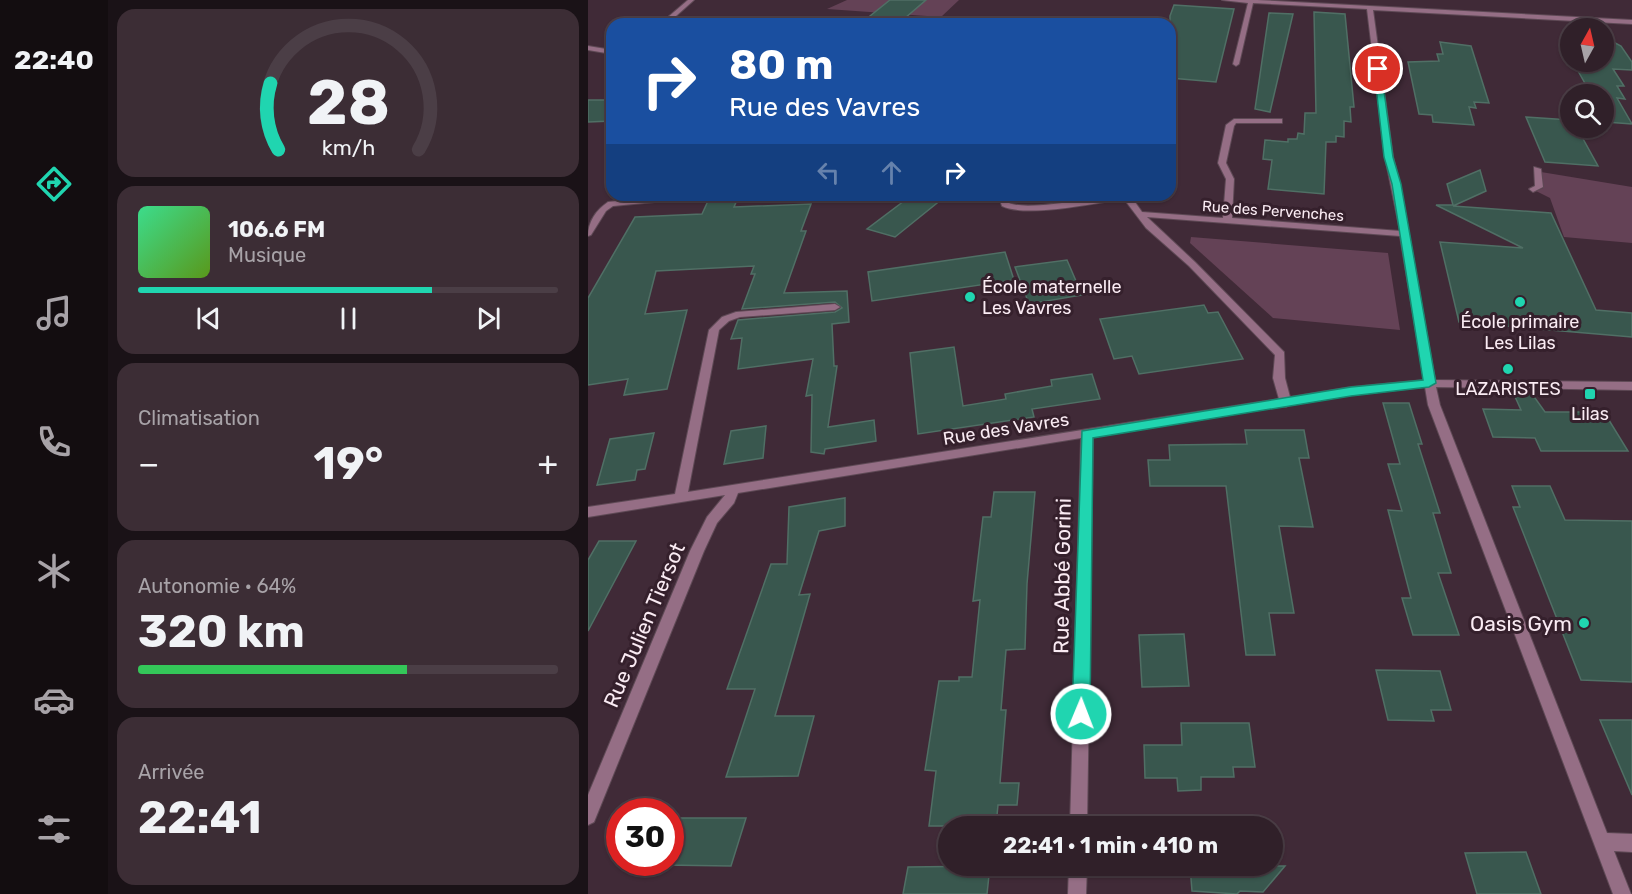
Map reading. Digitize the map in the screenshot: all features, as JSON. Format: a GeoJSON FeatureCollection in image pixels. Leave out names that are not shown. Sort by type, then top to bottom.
{"type":"FeatureCollection","features":[{"type":"Feature","properties":{"kind":"street"},"geometry":{"type":"LineString","coordinates":[[670,18],[691,0]]}},
{"type":"Feature","properties":{"kind":"street"},"geometry":{"type":"LineString","coordinates":[[1225,0],[1632,22]]}},
{"type":"Feature","properties":{"kind":"street"},"geometry":{"type":"LineString","coordinates":[[1236,64],[1251,1]]}},
{"type":"Feature","properties":{"kind":"street"},"geometry":{"type":"LineString","coordinates":[[1370,8],[1389,157],[1405,234],[1434,405],[1604,842],[1622,894]]}},
{"type":"Feature","properties":{"kind":"street"},"geometry":{"type":"LineString","coordinates":[[588,48],[606,51]]}},
{"type":"Feature","properties":{"kind":"street"},"geometry":{"type":"LineString","coordinates":[[590,57],[599,50]]}},
{"type":"Feature","properties":{"kind":"street"},"geometry":{"type":"LineString","coordinates":[[1227,221],[1230,179],[1222,163],[1230,125],[1234,121],[1242,120],[1279,121]]}},
{"type":"Feature","properties":{"kind":"street"},"geometry":{"type":"LineString","coordinates":[[1533,189],[1539,187],[1537,169]]}},
{"type":"Feature","properties":{"kind":"street"},"geometry":{"type":"LineString","coordinates":[[588,233],[603,209],[611,204],[642,201]]}},
{"type":"Feature","properties":{"kind":"street"},"geometry":{"type":"LineString","coordinates":[[1004,201],[1005,204],[1022,208],[1083,201]]}},
{"type":"Feature","properties":{"kind":"street"},"geometry":{"type":"LineString","coordinates":[[1130,201],[1149,226],[1252,324],[1280,354],[1279,378],[1286,404]]}},
{"type":"Feature","properties":{"kind":"street","name":"Rue des Pervenches"},"geometry":{"type":"LineString","coordinates":[[1140,214],[1405,234]]}},
{"type":"Feature","properties":{"kind":"street"},"geometry":{"type":"LineString","coordinates":[[680,498],[714,330],[720,322],[728,316],[740,314],[835,307]]}},
{"type":"Feature","properties":{"kind":"street","name":"Rue des Vavres"},"geometry":{"type":"LineString","coordinates":[[588,512],[1351,392],[1429,383],[1632,386]]}},
{"type":"Feature","properties":{"kind":"street","name":"Rue Abbé Gorini"},"geometry":{"type":"LineString","coordinates":[[1079,816],[1087,434]]}},
{"type":"Feature","properties":{"kind":"street","name":"Rue Julien Tiersot"},"geometry":{"type":"LineString","coordinates":[[588,816],[697,551],[712,520],[729,501],[733,490]]}},
{"type":"Feature","properties":{"kind":"street"},"geometry":{"type":"LineString","coordinates":[[1604,842],[1632,843]]}},
{"type":"Feature","properties":{"kind":"street"},"geometry":{"type":"LineString","coordinates":[[1077,894],[1078,876]]}},
{"type":"Feature","properties":{"kind":"shaded area"},"geometry":{"type":"Polygon","coordinates":[[[847,0],[959,0],[941,17],[827,9],[847,0]]]}},
{"type":"Feature","properties":{"kind":"shaded area"},"geometry":{"type":"Polygon","coordinates":[[[1541,172],[1632,187],[1632,243],[1564,237],[1550,198],[1536,191],[1543,188],[1541,172]]]}},
{"type":"Feature","properties":{"kind":"shaded area"},"geometry":{"type":"Polygon","coordinates":[[[1191,237],[1388,253],[1400,330],[1273,318],[1190,243],[1191,237]]]}},
{"type":"Feature","properties":{"kind":"building"},"geometry":{"type":"Polygon","coordinates":[[[890,0],[926,0],[905,18],[868,18],[890,0]]]}},
{"type":"Feature","properties":{"kind":"building"},"geometry":{"type":"Polygon","coordinates":[[[1174,5],[1234,9],[1216,82],[1176,79],[1176,18],[1170,18],[1174,5]]]}},
{"type":"Feature","properties":{"kind":"building"},"geometry":{"type":"Polygon","coordinates":[[[1314,12],[1345,14],[1354,107],[1350,107],[1351,122],[1344,121],[1344,137],[1336,136],[1336,142],[1326,142],[1324,194],[1268,189],[1272,160],[1263,159],[1265,140],[1288,142],[1288,139],[1297,139],[1298,133],[1304,134],[1305,113],[1316,113],[1314,12]]]}},
{"type":"Feature","properties":{"kind":"building"},"geometry":{"type":"Polygon","coordinates":[[[1269,13],[1293,14],[1270,112],[1255,109],[1269,13]]]}},
{"type":"Feature","properties":{"kind":"building"},"geometry":{"type":"Polygon","coordinates":[[[1440,42],[1471,46],[1489,103],[1474,102],[1476,108],[1469,107],[1474,125],[1433,122],[1432,115],[1419,114],[1408,62],[1439,61],[1437,54],[1443,54],[1440,42]]]}},
{"type":"Feature","properties":{"kind":"building"},"geometry":{"type":"Polygon","coordinates":[[[1614,42],[1621,46],[1632,62],[1632,70],[1614,69],[1614,42]]]}},
{"type":"Feature","properties":{"kind":"building"},"geometry":{"type":"Polygon","coordinates":[[[1614,71],[1624,86],[1617,86],[1625,99],[1617,98],[1632,124],[1614,123],[1614,84],[1585,84],[1579,72],[1614,71]]]}},
{"type":"Feature","properties":{"kind":"building"},"geometry":{"type":"Polygon","coordinates":[[[588,100],[606,100],[606,121],[588,122],[588,100]]]}},
{"type":"Feature","properties":{"kind":"building"},"geometry":{"type":"Polygon","coordinates":[[[1526,117],[1560,119],[1560,138],[1583,138],[1598,166],[1545,162],[1526,117]]]}},
{"type":"Feature","properties":{"kind":"building"},"geometry":{"type":"Polygon","coordinates":[[[1480,170],[1486,191],[1453,206],[1551,213],[1596,310],[1632,313],[1632,337],[1459,322],[1440,242],[1523,248],[1436,205],[1453,205],[1447,184],[1480,170]]]}},
{"type":"Feature","properties":{"kind":"building"},"geometry":{"type":"Polygon","coordinates":[[[708,201],[737,201],[734,207],[811,204],[801,231],[806,231],[784,293],[847,291],[849,322],[832,324],[834,366],[837,366],[828,427],[874,420],[876,441],[825,449],[824,454],[811,452],[812,395],[806,396],[813,359],[738,369],[742,338],[731,339],[738,320],[835,312],[842,308],[835,302],[742,309],[755,274],[751,274],[754,266],[656,271],[645,314],[687,310],[667,389],[624,395],[628,379],[588,385],[588,298],[635,217],[702,214],[708,201]]]}},
{"type":"Feature","properties":{"kind":"building"},"geometry":{"type":"Polygon","coordinates":[[[904,201],[940,201],[895,237],[867,229],[904,201]]]}},
{"type":"Feature","properties":{"kind":"building"},"geometry":{"type":"Polygon","coordinates":[[[1005,252],[1014,280],[872,301],[868,272],[1005,252]]]}},
{"type":"Feature","properties":{"kind":"building"},"geometry":{"type":"Polygon","coordinates":[[[1067,260],[1082,295],[1029,304],[1015,267],[1067,260]]]}},
{"type":"Feature","properties":{"kind":"building"},"geometry":{"type":"Polygon","coordinates":[[[1204,305],[1208,313],[1218,312],[1243,359],[1139,374],[1132,356],[1114,359],[1100,319],[1204,305]]]}},
{"type":"Feature","properties":{"kind":"building"},"geometry":{"type":"Polygon","coordinates":[[[954,347],[963,406],[1006,399],[1005,394],[1052,386],[1051,380],[1092,374],[1100,399],[1032,409],[1034,417],[918,434],[910,353],[954,347]]]}},
{"type":"Feature","properties":{"kind":"building"},"geometry":{"type":"Polygon","coordinates":[[[1512,390],[1530,391],[1545,412],[1604,412],[1628,451],[1541,451],[1535,438],[1493,437],[1483,409],[1521,410],[1512,390]]]}},
{"type":"Feature","properties":{"kind":"building"},"geometry":{"type":"Polygon","coordinates":[[[1383,403],[1409,403],[1422,444],[1418,444],[1440,513],[1433,513],[1451,573],[1438,573],[1459,635],[1413,635],[1402,598],[1411,598],[1388,510],[1402,511],[1388,464],[1400,464],[1383,403]]]}},
{"type":"Feature","properties":{"kind":"building"},"geometry":{"type":"Polygon","coordinates":[[[766,426],[763,458],[724,464],[731,431],[766,426]]]}},
{"type":"Feature","properties":{"kind":"building"},"geometry":{"type":"Polygon","coordinates":[[[1245,430],[1304,430],[1309,458],[1299,458],[1313,527],[1279,526],[1294,613],[1269,613],[1275,655],[1246,655],[1226,486],[1150,486],[1148,460],[1170,460],[1169,445],[1247,444],[1245,430]]]}},
{"type":"Feature","properties":{"kind":"building"},"geometry":{"type":"Polygon","coordinates":[[[654,433],[645,469],[637,470],[635,480],[597,485],[610,439],[654,433]]]}},
{"type":"Feature","properties":{"kind":"building"},"geometry":{"type":"Polygon","coordinates":[[[1512,486],[1550,486],[1565,520],[1632,521],[1632,682],[1581,680],[1513,507],[1520,507],[1512,486]]]}},
{"type":"Feature","properties":{"kind":"building"},"geometry":{"type":"Polygon","coordinates":[[[994,492],[1035,492],[1027,584],[1025,649],[1006,650],[1001,710],[1006,710],[1000,783],[1019,783],[1017,805],[998,805],[997,816],[938,816],[938,826],[929,826],[936,771],[925,770],[939,681],[959,681],[959,677],[972,677],[980,600],[973,601],[983,517],[991,517],[994,492]]]}},
{"type":"Feature","properties":{"kind":"building"},"geometry":{"type":"Polygon","coordinates":[[[845,498],[845,526],[819,531],[799,595],[810,594],[775,716],[814,716],[798,776],[726,777],[755,689],[727,689],[771,564],[787,564],[789,507],[845,498]]]}},
{"type":"Feature","properties":{"kind":"building"},"geometry":{"type":"Polygon","coordinates":[[[599,541],[636,541],[588,631],[588,560],[599,541]]]}},
{"type":"Feature","properties":{"kind":"building"},"geometry":{"type":"Polygon","coordinates":[[[1184,634],[1189,686],[1142,687],[1139,635],[1184,634]]]}},
{"type":"Feature","properties":{"kind":"building"},"geometry":{"type":"Polygon","coordinates":[[[1376,670],[1440,671],[1451,710],[1431,710],[1434,721],[1388,720],[1376,670]]]}},
{"type":"Feature","properties":{"kind":"building"},"geometry":{"type":"Polygon","coordinates":[[[1600,720],[1632,720],[1632,795],[1600,720]]]}},
{"type":"Feature","properties":{"kind":"building"},"geometry":{"type":"Polygon","coordinates":[[[1181,723],[1249,723],[1255,767],[1233,767],[1234,777],[1201,777],[1201,790],[1178,791],[1177,778],[1145,778],[1144,745],[1182,745],[1181,723]]]}},
{"type":"Feature","properties":{"kind":"building"},"geometry":{"type":"Polygon","coordinates":[[[684,818],[746,818],[731,866],[684,865],[684,818]]]}},
{"type":"Feature","properties":{"kind":"building"},"geometry":{"type":"Polygon","coordinates":[[[1526,852],[1541,894],[1477,894],[1465,853],[1526,852]]]}},
{"type":"Feature","properties":{"kind":"building"},"geometry":{"type":"Polygon","coordinates":[[[908,867],[938,867],[938,876],[989,876],[987,894],[903,894],[908,867]]]}},
{"type":"Feature","properties":{"kind":"building"},"geometry":{"type":"Polygon","coordinates":[[[1191,876],[1277,876],[1263,892],[1240,891],[1237,894],[1192,891],[1191,876]]]}},
{"type":"Feature","properties":{"kind":"place","name":"École maternelle Les Vavres"},"geometry":{"type":"Point","coordinates":[970,297]}},
{"type":"Feature","properties":{"kind":"place","name":"École primaire Les Lilas"},"geometry":{"type":"Point","coordinates":[1520,302]}},
{"type":"Feature","properties":{"kind":"place","name":"LAZARISTES"},"geometry":{"type":"Point","coordinates":[1508,369]}},
{"type":"Feature","properties":{"kind":"place","name":"Lilas"},"geometry":{"type":"Point","coordinates":[1590,394]}},
{"type":"Feature","properties":{"kind":"place","name":"Oasis Gym"},"geometry":{"type":"Point","coordinates":[1584,623]}},
{"type":"Feature","properties":{"kind":"route"},"geometry":{"type":"LineString","coordinates":[[1081,714],[1087,434],[1351,392],[1429,383],[1396,184],[1389,157],[1378,69]]}}]}
